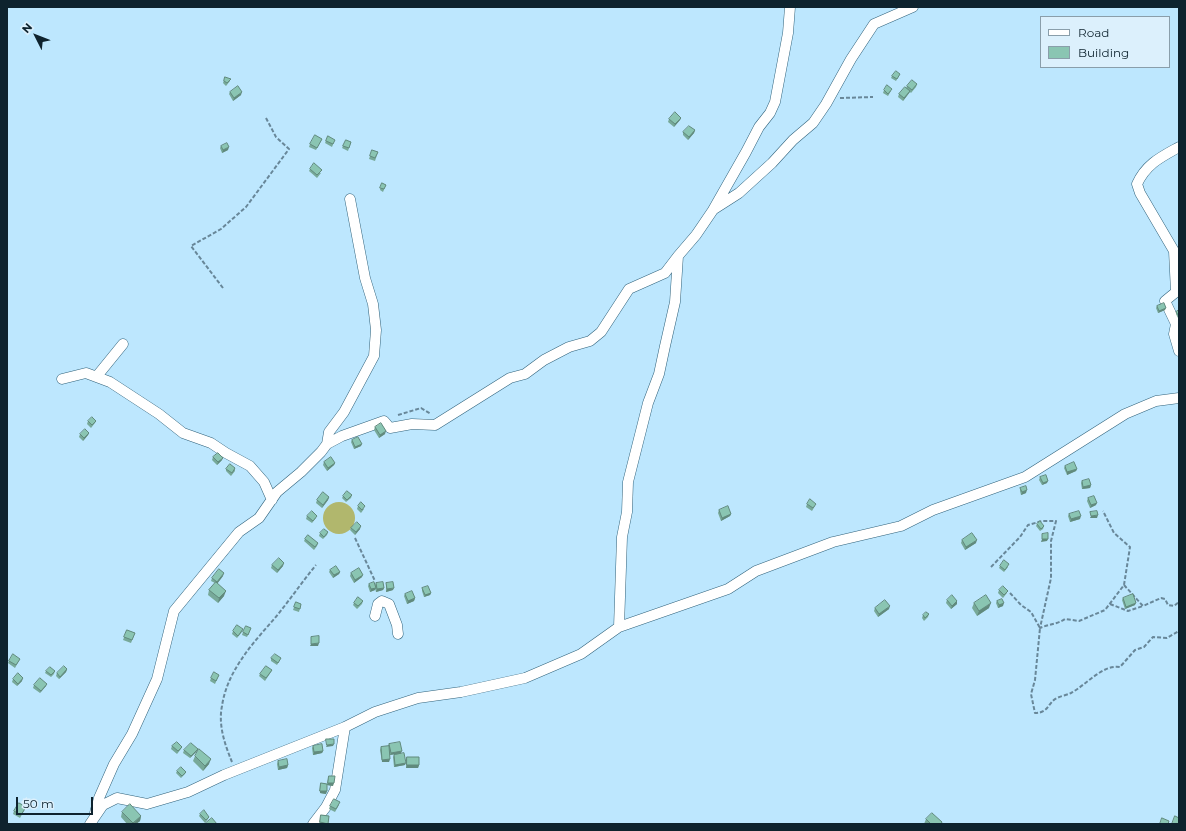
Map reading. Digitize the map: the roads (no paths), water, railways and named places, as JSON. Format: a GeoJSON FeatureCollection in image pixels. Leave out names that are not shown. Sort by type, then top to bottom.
{"type":"FeatureCollection","features":[{"type":"Feature","properties":{"kind":"street"},"geometry":{"type":"LineString","coordinates":[[92,820],[99,798],[114,764],[132,734],[157,679],[174,611],[239,532],[259,518],[272,494],[301,472],[327,444],[342,436],[384,421],[390,428],[412,424],[435,425],[510,378],[525,374],[544,360],[569,347],[590,341],[601,332],[628,289],[665,272],[696,235],[746,152],[759,126],[770,113],[775,102],[788,33],[790,7]]}},
{"type":"Feature","properties":{"kind":"street"},"geometry":{"type":"LineString","coordinates":[[712,210],[739,193],[772,163],[793,140],[813,123],[851,59],[874,24],[913,7]]}},
{"type":"Feature","properties":{"kind":"street"},"geometry":{"type":"LineString","coordinates":[[1179,147],[1153,161],[1141,174],[1137,184],[1140,193],[1174,251],[1176,292],[1165,301],[1176,324],[1174,334],[1179,351]]}},
{"type":"Feature","properties":{"kind":"street"},"geometry":{"type":"LineString","coordinates":[[327,444],[328,432],[344,412],[374,356],[376,330],[373,304],[365,278],[350,199]]}},
{"type":"Feature","properties":{"kind":"street"},"geometry":{"type":"LineString","coordinates":[[619,627],[622,537],[627,512],[628,482],[648,403],[659,374],[675,302],[678,256]]}},
{"type":"Feature","properties":{"kind":"street"},"geometry":{"type":"LineString","coordinates":[[97,376],[123,344]]}},
{"type":"Feature","properties":{"kind":"street"},"geometry":{"type":"LineString","coordinates":[[62,379],[86,373],[110,382],[142,402],[183,433],[212,443],[250,466],[272,494]]}},
{"type":"Feature","properties":{"kind":"street"},"geometry":{"type":"LineString","coordinates":[[92,820],[103,805],[117,798],[147,804],[188,792],[235,771],[345,727],[375,712],[418,698],[461,692],[525,678],[581,654],[619,627],[728,589],[756,571],[833,542],[901,526],[932,510],[1025,477],[1125,414],[1156,402],[1179,398]]}},
{"type":"Feature","properties":{"kind":"street"},"geometry":{"type":"LineString","coordinates":[[375,616],[378,604],[382,601],[389,604],[397,625],[398,634]]}},
{"type":"Feature","properties":{"kind":"street"},"geometry":{"type":"LineString","coordinates":[[313,824],[326,807],[335,790],[345,727]]}}]}
